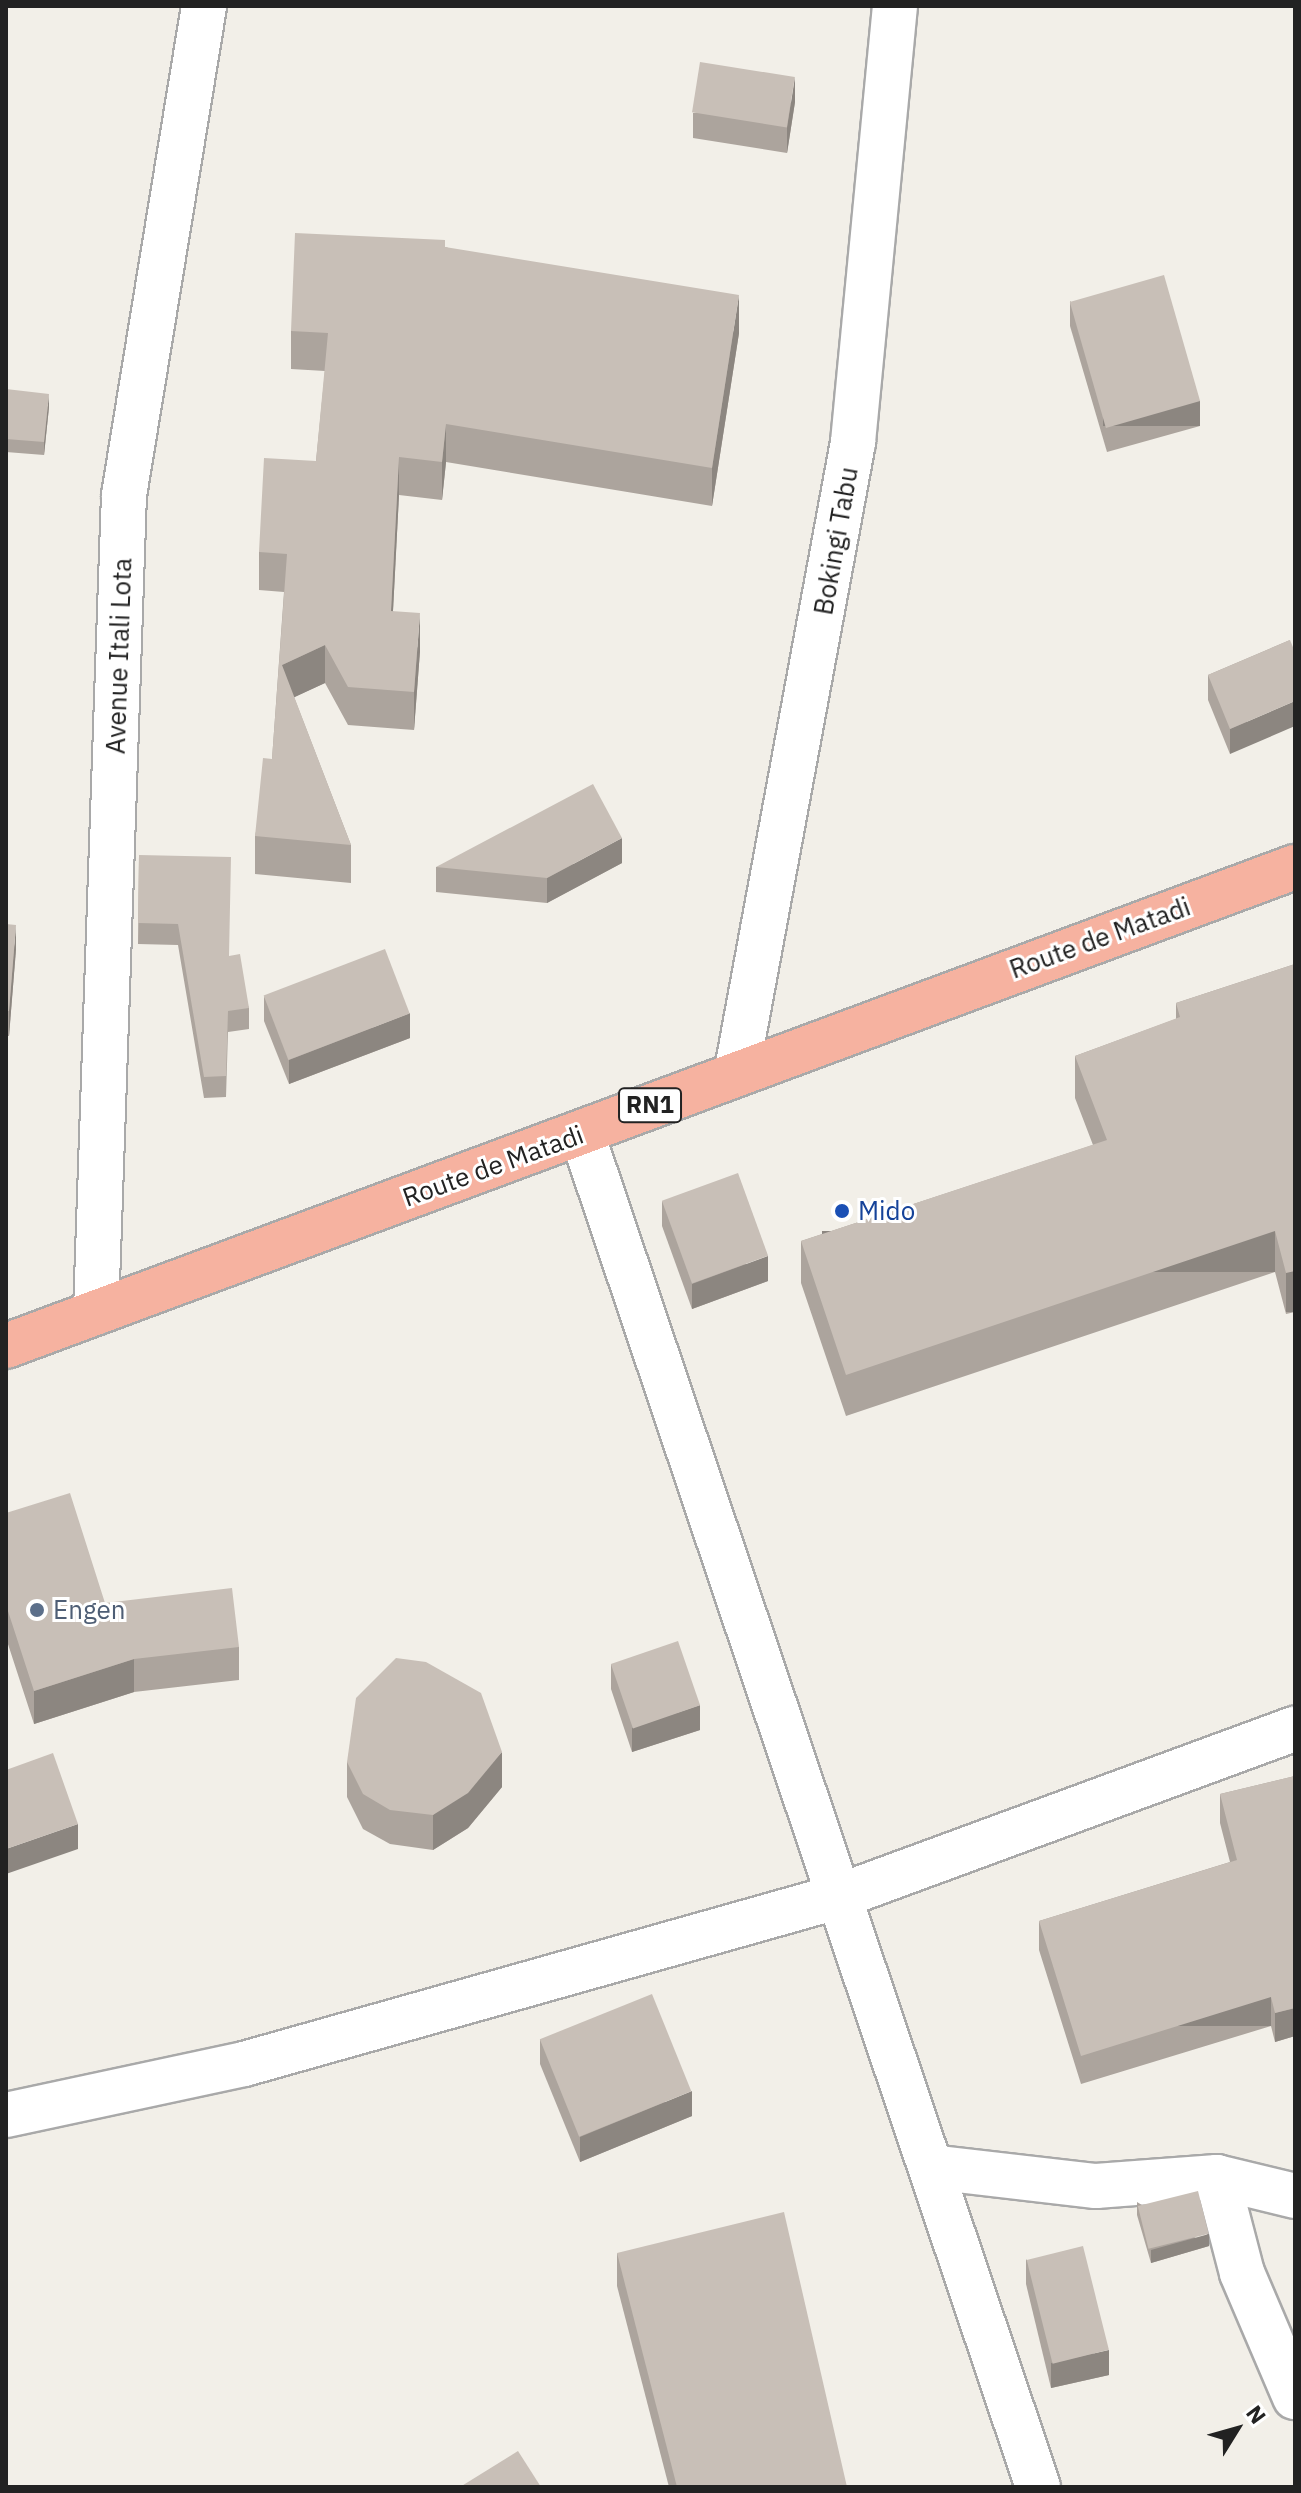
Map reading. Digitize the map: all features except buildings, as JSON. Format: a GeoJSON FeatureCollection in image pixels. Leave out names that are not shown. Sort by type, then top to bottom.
{"type":"FeatureCollection","features":[{"type":"Feature","properties":{"kind":"highway","name":"Route de Matadi"},"geometry":{"type":"LineString","coordinates":[[6,1346],[582,1134],[737,1070],[1295,867]]}},
{"type":"Feature","properties":{"kind":"street","name":"Avenue Itali Lota"},"geometry":{"type":"LineString","coordinates":[[96,1312],[124,495],[204,6]]}},
{"type":"Feature","properties":{"kind":"street","name":"Bokingi Tabu"},"geometry":{"type":"LineString","coordinates":[[737,1070],[853,442],[895,6]]}},
{"type":"Feature","properties":{"kind":"street"},"geometry":{"type":"LineString","coordinates":[[582,1134],[1038,2487]]}},
{"type":"Feature","properties":{"kind":"street"},"geometry":{"type":"LineString","coordinates":[[6,2115],[244,2064],[840,1896],[1295,1729]]}},
{"type":"Feature","properties":{"kind":"street"},"geometry":{"type":"LineString","coordinates":[[931,2167],[1096,2186],[1217,2177],[1295,2196]]}},
{"type":"Feature","properties":{"kind":"street"},"geometry":{"type":"LineString","coordinates":[[1217,2177],[1242,2273],[1295,2397]]}},
{"type":"Feature","properties":{"kind":"place","name":"Mido"},"geometry":{"type":"Point","coordinates":[842,1211]}},
{"type":"Feature","properties":{"kind":"place","name":"Engen"},"geometry":{"type":"Point","coordinates":[37,1610]}}]}
